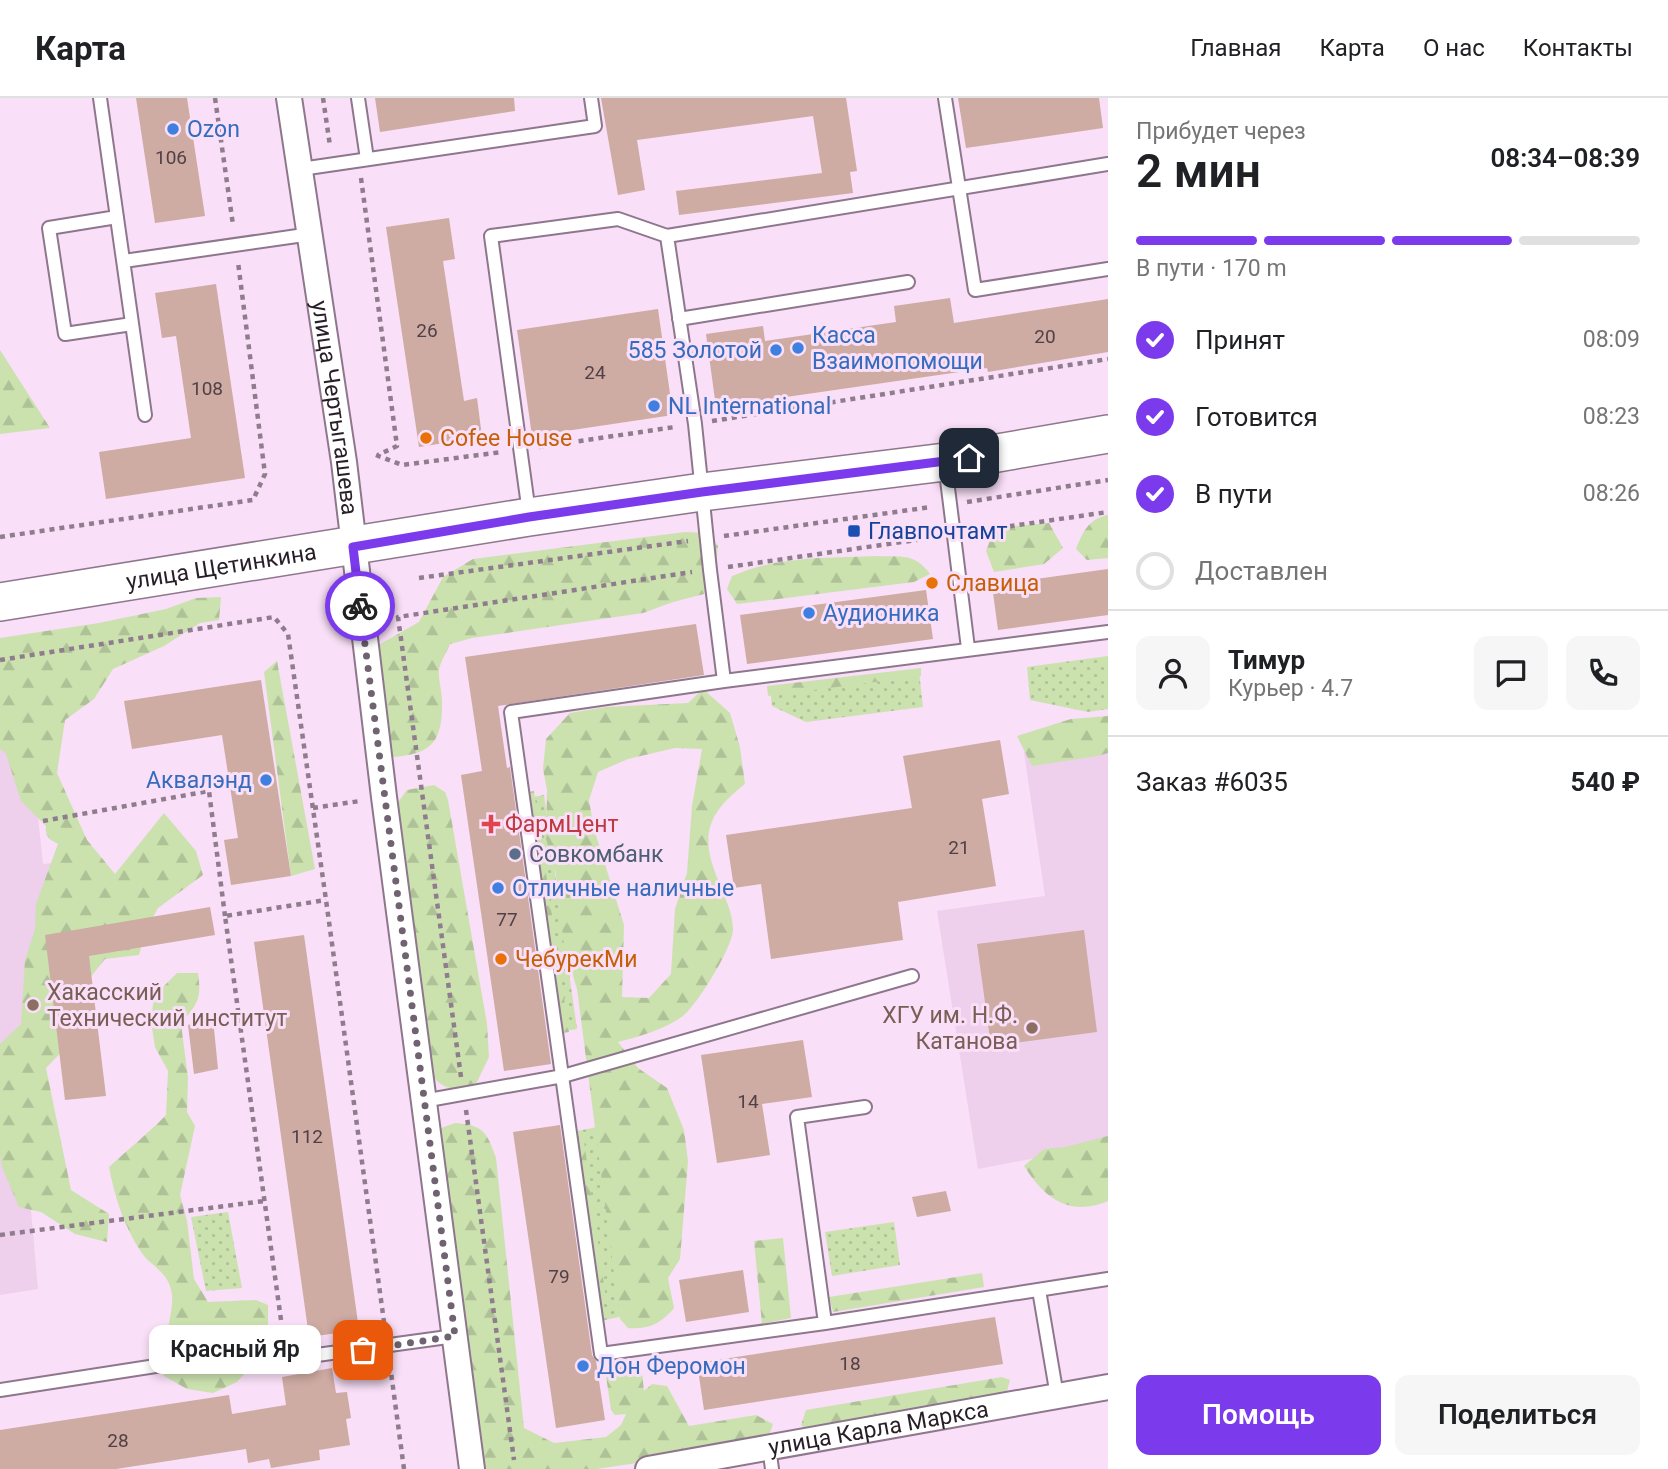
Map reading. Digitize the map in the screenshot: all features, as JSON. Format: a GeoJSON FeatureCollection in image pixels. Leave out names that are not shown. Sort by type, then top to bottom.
{"type":"FeatureCollection","features":[{"type":"Feature","properties":{"kind":"main road","name":"улица Щетинкина"},"geometry":{"type":"LineString","coordinates":[[0,602],[529,517],[702,492],[945,462],[1108,434]]}},
{"type":"Feature","properties":{"kind":"street","name":"улица Чертыгашева"},"geometry":{"type":"LineString","coordinates":[[289,98],[344,462],[384,797],[472,1469]]}},
{"type":"Feature","properties":{"kind":"street","name":"улица Карла Маркса"},"geometry":{"type":"LineString","coordinates":[[648,1469],[771,1458],[1108,1387]]}},
{"type":"Feature","properties":{"kind":"lane"},"geometry":{"type":"LineString","coordinates":[[100,98],[145,415]]}},
{"type":"Feature","properties":{"kind":"lane"},"geometry":{"type":"LineString","coordinates":[[358,98],[367,159]]}},
{"type":"Feature","properties":{"kind":"lane"},"geometry":{"type":"LineString","coordinates":[[301,169],[595,126],[591,98]]}},
{"type":"Feature","properties":{"kind":"lane"},"geometry":{"type":"LineString","coordinates":[[945,98],[975,290],[1108,269]]}},
{"type":"Feature","properties":{"kind":"lane"},"geometry":{"type":"LineString","coordinates":[[529,517],[491,236],[618,219],[667,236],[1108,164]]}},
{"type":"Feature","properties":{"kind":"lane"},"geometry":{"type":"LineString","coordinates":[[117,217],[49,228],[65,334],[132,324]]}},
{"type":"Feature","properties":{"kind":"lane"},"geometry":{"type":"LineString","coordinates":[[124,261],[311,234]]}},
{"type":"Feature","properties":{"kind":"lane"},"geometry":{"type":"LineString","coordinates":[[667,236],[695,424],[724,681]]}},
{"type":"Feature","properties":{"kind":"lane"},"geometry":{"type":"LineString","coordinates":[[679,319],[908,282]]}},
{"type":"Feature","properties":{"kind":"lane"},"geometry":{"type":"LineString","coordinates":[[945,462],[968,648]]}},
{"type":"Feature","properties":{"kind":"lane"},"geometry":{"type":"LineString","coordinates":[[1108,632],[968,648],[510,712],[601,1354],[825,1324],[1108,1279]]}},
{"type":"Feature","properties":{"kind":"lane"},"geometry":{"type":"LineString","coordinates":[[424,1101],[563,1076],[912,976]]}},
{"type":"Feature","properties":{"kind":"lane"},"geometry":{"type":"LineString","coordinates":[[825,1324],[797,1117],[865,1107]]}},
{"type":"Feature","properties":{"kind":"lane"},"geometry":{"type":"LineString","coordinates":[[1040,1290],[1057,1396]]}},
{"type":"Feature","properties":{"kind":"lane"},"geometry":{"type":"LineString","coordinates":[[0,1390],[201,1359],[266,1362],[455,1336]]}},
{"type":"Feature","properties":{"kind":"path"},"geometry":{"type":"LineString","coordinates":[[0,537],[253,500],[265,474],[215,98]]}},
{"type":"Feature","properties":{"kind":"path"},"geometry":{"type":"LineString","coordinates":[[323,98],[333,164],[361,176],[397,446],[376,455],[402,465],[695,424],[1108,359]]}},
{"type":"Feature","properties":{"kind":"path"},"geometry":{"type":"LineString","coordinates":[[419,578],[1108,481]]}},
{"type":"Feature","properties":{"kind":"path"},"geometry":{"type":"LineString","coordinates":[[514,1460],[398,617],[1108,512]]}},
{"type":"Feature","properties":{"kind":"path"},"geometry":{"type":"LineString","coordinates":[[0,660],[274,617],[288,634],[404,1469]]}},
{"type":"Feature","properties":{"kind":"path"},"geometry":{"type":"LineString","coordinates":[[43,821],[209,791],[281,1320]]}},
{"type":"Feature","properties":{"kind":"path"},"geometry":{"type":"LineString","coordinates":[[313,808],[384,797]]}},
{"type":"Feature","properties":{"kind":"path"},"geometry":{"type":"LineString","coordinates":[[225,916],[327,900]]}},
{"type":"Feature","properties":{"kind":"path"},"geometry":{"type":"LineString","coordinates":[[0,1235],[264,1200]]}},
{"type":"Feature","properties":{"kind":"shaded area","name":"Хакасский Технический институт"},"geometry":{"type":"Polygon","coordinates":[[[0,685],[33,771],[43,864],[95,859],[18,1065],[38,1289],[0,1295],[0,685]]]}},
{"type":"Feature","properties":{"kind":"shaded area","name":"ХГУ им. Н.Ф. Катанова"},"geometry":{"type":"Polygon","coordinates":[[[1108,742],[1108,1144],[978,1169],[937,911],[1045,896],[1024,752],[1108,742]]]}},
{"type":"Feature","properties":{"kind":"green space"},"geometry":{"type":"Polygon","coordinates":[[[0,350],[50,428],[0,434],[0,350]]]}},
{"type":"Feature","properties":{"kind":"green space"},"geometry":{"type":"Polygon","coordinates":[[[1108,515],[1108,558],[1087,560],[1076,549],[1081,537],[1091,523],[1108,515]]]}},
{"type":"Feature","properties":{"kind":"green space"},"geometry":{"type":"Polygon","coordinates":[[[1049,523],[1063,548],[1044,564],[994,572],[986,551],[994,530],[1049,523]]]}},
{"type":"Feature","properties":{"kind":"green space"},"geometry":{"type":"Polygon","coordinates":[[[685,532],[708,533],[718,546],[715,569],[704,594],[643,613],[472,638],[450,644],[439,669],[442,718],[435,740],[429,747],[410,755],[383,758],[375,647],[419,622],[443,577],[473,559],[685,532]]]}},
{"type":"Feature","properties":{"kind":"green space"},"geometry":{"type":"Polygon","coordinates":[[[877,556],[913,559],[930,574],[914,582],[737,604],[727,589],[732,576],[749,569],[785,561],[877,556]]]}},
{"type":"Feature","properties":{"kind":"green space"},"geometry":{"type":"Polygon","coordinates":[[[221,597],[219,620],[200,623],[164,646],[113,669],[94,699],[65,720],[57,773],[87,840],[115,874],[164,813],[196,851],[203,875],[158,908],[146,930],[139,955],[105,959],[85,984],[77,1036],[46,1068],[71,1190],[109,1214],[107,1242],[75,1234],[41,1212],[19,1207],[2,1167],[0,1044],[21,1024],[25,960],[35,929],[36,904],[58,844],[48,837],[46,826],[21,801],[6,754],[0,749],[0,638],[99,623],[166,609],[196,598],[221,597]]]}},
{"type":"Feature","properties":{"kind":"green space"},"geometry":{"type":"Polygon","coordinates":[[[1108,656],[1108,709],[1088,712],[1030,700],[1027,667],[1108,656]]]}},
{"type":"Feature","properties":{"kind":"green space"},"geometry":{"type":"Polygon","coordinates":[[[277,661],[315,869],[291,876],[264,672],[277,661]]]}},
{"type":"Feature","properties":{"kind":"green space"},"geometry":{"type":"Polygon","coordinates":[[[921,668],[921,676],[768,696],[767,686],[921,668]]]}},
{"type":"Feature","properties":{"kind":"green space"},"geometry":{"type":"Polygon","coordinates":[[[919,671],[923,707],[806,722],[772,706],[770,688],[919,671]]]}},
{"type":"Feature","properties":{"kind":"green space"},"geometry":{"type":"Polygon","coordinates":[[[703,689],[730,713],[740,747],[745,784],[717,812],[709,832],[708,844],[733,928],[728,948],[714,975],[683,1016],[660,1029],[618,1042],[638,1068],[667,1088],[684,1130],[688,1161],[680,1259],[668,1278],[674,1308],[665,1318],[654,1324],[642,1328],[628,1328],[620,1319],[577,989],[564,946],[556,875],[546,838],[547,790],[543,769],[546,739],[570,713],[606,707],[688,703],[703,689]],[[675,748],[628,759],[598,772],[589,800],[594,829],[624,925],[622,997],[649,998],[671,974],[675,909],[687,873],[692,806],[702,749],[675,748]]]}},
{"type":"Feature","properties":{"kind":"green space"},"geometry":{"type":"Polygon","coordinates":[[[1108,716],[1108,753],[1098,756],[1032,766],[1017,736],[1071,719],[1108,716]]]}},
{"type":"Feature","properties":{"kind":"green space"},"geometry":{"type":"Polygon","coordinates":[[[434,785],[445,792],[448,800],[487,1024],[489,1057],[476,1084],[456,1088],[446,1087],[431,1074],[393,809],[407,790],[434,785]]]}},
{"type":"Feature","properties":{"kind":"green space"},"geometry":{"type":"Polygon","coordinates":[[[534,791],[569,1032],[556,1034],[519,794],[534,791]]]}},
{"type":"Feature","properties":{"kind":"green space"},"geometry":{"type":"Polygon","coordinates":[[[544,795],[577,1029],[558,1032],[523,799],[544,795]]]}},
{"type":"Feature","properties":{"kind":"green space"},"geometry":{"type":"Polygon","coordinates":[[[177,973],[198,973],[199,982],[197,1001],[181,1024],[188,1078],[187,1112],[195,1126],[180,1195],[187,1221],[194,1279],[208,1302],[256,1300],[268,1305],[268,1332],[257,1360],[237,1382],[213,1393],[187,1389],[164,1376],[160,1369],[171,1310],[170,1287],[164,1275],[141,1252],[130,1232],[117,1201],[109,1167],[166,1115],[168,1071],[155,1047],[151,1021],[154,996],[177,973]]]}},
{"type":"Feature","properties":{"kind":"green space"},"geometry":{"type":"Polygon","coordinates":[[[455,1123],[472,1126],[483,1132],[496,1158],[524,1428],[554,1443],[606,1437],[621,1425],[626,1414],[615,1415],[611,1410],[605,1369],[609,1364],[637,1360],[641,1364],[644,1391],[652,1384],[667,1386],[689,1426],[756,1415],[773,1424],[768,1439],[597,1469],[477,1469],[436,1130],[455,1123]]]}},
{"type":"Feature","properties":{"kind":"green space"},"geometry":{"type":"Polygon","coordinates":[[[602,1126],[628,1315],[600,1321],[572,1132],[602,1126]]]}},
{"type":"Feature","properties":{"kind":"green space"},"geometry":{"type":"Polygon","coordinates":[[[1108,1136],[1108,1201],[1082,1207],[1060,1202],[1041,1188],[1024,1166],[1044,1149],[1065,1147],[1108,1136]]]}},
{"type":"Feature","properties":{"kind":"green space"},"geometry":{"type":"Polygon","coordinates":[[[584,1141],[606,1299],[596,1302],[572,1145],[584,1141]]]}},
{"type":"Feature","properties":{"kind":"green space"},"geometry":{"type":"Polygon","coordinates":[[[228,1212],[242,1288],[206,1291],[191,1217],[228,1212]]]}},
{"type":"Feature","properties":{"kind":"green space"},"geometry":{"type":"Polygon","coordinates":[[[894,1222],[900,1265],[832,1276],[825,1232],[894,1222]]]}},
{"type":"Feature","properties":{"kind":"green space"},"geometry":{"type":"Polygon","coordinates":[[[783,1238],[791,1318],[762,1324],[754,1241],[783,1238]]]}},
{"type":"Feature","properties":{"kind":"green space"},"geometry":{"type":"Polygon","coordinates":[[[982,1273],[984,1287],[833,1312],[829,1297],[982,1273]]]}},
{"type":"Feature","properties":{"kind":"green space"},"geometry":{"type":"Polygon","coordinates":[[[1002,1377],[1010,1380],[1007,1391],[810,1432],[801,1425],[806,1410],[1002,1377]]]}},
{"type":"Feature","properties":{"kind":"building"},"geometry":{"type":"Polygon","coordinates":[[[136,98],[187,98],[205,216],[155,223],[136,98]]]}},
{"type":"Feature","properties":{"kind":"building"},"geometry":{"type":"Polygon","coordinates":[[[375,98],[514,98],[515,111],[380,132],[375,98]]]}},
{"type":"Feature","properties":{"kind":"building"},"geometry":{"type":"Polygon","coordinates":[[[601,98],[846,98],[857,171],[850,172],[853,193],[679,215],[676,191],[822,173],[813,116],[637,140],[645,190],[618,195],[601,98]]]}},
{"type":"Feature","properties":{"kind":"building"},"geometry":{"type":"Polygon","coordinates":[[[958,98],[1099,98],[1103,128],[966,148],[958,98]]]}},
{"type":"Feature","properties":{"kind":"building"},"geometry":{"type":"Polygon","coordinates":[[[449,218],[455,259],[443,261],[464,401],[477,398],[482,437],[419,447],[386,227],[449,218]]]}},
{"type":"Feature","properties":{"kind":"building"},"geometry":{"type":"Polygon","coordinates":[[[216,284],[245,478],[106,499],[99,452],[191,438],[176,336],[162,338],[155,293],[216,284]]]}},
{"type":"Feature","properties":{"kind":"building"},"geometry":{"type":"Polygon","coordinates":[[[950,298],[954,323],[1108,299],[1108,352],[988,372],[987,368],[716,407],[706,334],[763,326],[765,341],[896,322],[894,306],[950,298]]]}},
{"type":"Feature","properties":{"kind":"building"},"geometry":{"type":"Polygon","coordinates":[[[658,309],[673,415],[532,436],[517,330],[658,309]]]}},
{"type":"Feature","properties":{"kind":"building"},"geometry":{"type":"Polygon","coordinates":[[[1108,569],[1108,615],[998,630],[992,585],[1108,569]]]}},
{"type":"Feature","properties":{"kind":"building"},"geometry":{"type":"Polygon","coordinates":[[[926,590],[933,639],[747,664],[740,615],[926,590]]]}},
{"type":"Feature","properties":{"kind":"building"},"geometry":{"type":"Polygon","coordinates":[[[696,624],[704,675],[498,706],[507,768],[510,767],[551,1064],[504,1071],[461,775],[482,771],[465,657],[696,624]]]}},
{"type":"Feature","properties":{"kind":"building"},"geometry":{"type":"Polygon","coordinates":[[[261,680],[291,876],[231,885],[224,840],[238,838],[222,735],[132,749],[124,701],[261,680]]]}},
{"type":"Feature","properties":{"kind":"building"},"geometry":{"type":"Polygon","coordinates":[[[1000,740],[1009,794],[982,799],[996,886],[898,902],[903,940],[771,959],[761,884],[734,888],[726,835],[912,808],[903,756],[1000,740]]]}},
{"type":"Feature","properties":{"kind":"building"},"geometry":{"type":"Polygon","coordinates":[[[210,907],[215,935],[89,956],[106,1096],[65,1100],[45,935],[210,907]]]}},
{"type":"Feature","properties":{"kind":"building"},"geometry":{"type":"Polygon","coordinates":[[[1084,930],[1097,1032],[991,1046],[977,944],[1084,930]]]}},
{"type":"Feature","properties":{"kind":"building"},"geometry":{"type":"Polygon","coordinates":[[[304,935],[359,1330],[309,1337],[254,942],[304,935]]]}},
{"type":"Feature","properties":{"kind":"building"},"geometry":{"type":"Polygon","coordinates":[[[213,1019],[218,1069],[194,1074],[188,1025],[213,1019]]]}},
{"type":"Feature","properties":{"kind":"building"},"geometry":{"type":"Polygon","coordinates":[[[803,1040],[812,1097],[762,1104],[770,1155],[717,1163],[701,1055],[803,1040]]]}},
{"type":"Feature","properties":{"kind":"building"},"geometry":{"type":"Polygon","coordinates":[[[560,1125],[592,1355],[596,1361],[605,1420],[556,1428],[513,1132],[560,1125]]]}},
{"type":"Feature","properties":{"kind":"building"},"geometry":{"type":"Polygon","coordinates":[[[946,1191],[951,1211],[917,1217],[912,1197],[946,1191]]]}},
{"type":"Feature","properties":{"kind":"building"},"geometry":{"type":"Polygon","coordinates":[[[743,1270],[749,1312],[686,1322],[679,1280],[743,1270]]]}},
{"type":"Feature","properties":{"kind":"building"},"geometry":{"type":"Polygon","coordinates":[[[995,1317],[1003,1364],[704,1410],[697,1363],[995,1317]]]}},
{"type":"Feature","properties":{"kind":"building"},"geometry":{"type":"Polygon","coordinates":[[[332,1368],[336,1393],[347,1392],[351,1418],[346,1419],[350,1445],[319,1450],[320,1460],[271,1468],[269,1459],[248,1463],[246,1449],[116,1469],[0,1469],[0,1430],[229,1395],[232,1414],[286,1405],[282,1377],[332,1368]]]}},
{"type":"Feature","properties":{"kind":"way so far"},"geometry":{"type":"LineString","coordinates":[[360,606],[455,1336],[363,1350]]}},
{"type":"Feature","properties":{"kind":"place","name":"Ozon"},"geometry":{"type":"Point","coordinates":[173,129]}},
{"type":"Feature","properties":{"kind":"place","name":"Касса Взаимопомощи"},"geometry":{"type":"Point","coordinates":[798,348]}},
{"type":"Feature","properties":{"kind":"place","name":"585 Золотой"},"geometry":{"type":"Point","coordinates":[776,350]}},
{"type":"Feature","properties":{"kind":"place","name":"NL International"},"geometry":{"type":"Point","coordinates":[654,406]}},
{"type":"Feature","properties":{"kind":"place","name":"Cofee House"},"geometry":{"type":"Point","coordinates":[426,438]}},
{"type":"Feature","properties":{"kind":"place","name":"Главпочтамт"},"geometry":{"type":"Point","coordinates":[854,531]}},
{"type":"Feature","properties":{"kind":"place","name":"Славица"},"geometry":{"type":"Point","coordinates":[932,583]}},
{"type":"Feature","properties":{"kind":"place","name":"Аудионика"},"geometry":{"type":"Point","coordinates":[809,613]}},
{"type":"Feature","properties":{"kind":"place","name":"Аквалэнд"},"geometry":{"type":"Point","coordinates":[266,780]}},
{"type":"Feature","properties":{"kind":"place","name":"ФармЦент"},"geometry":{"type":"Point","coordinates":[491,824]}},
{"type":"Feature","properties":{"kind":"place","name":"Совкомбанк"},"geometry":{"type":"Point","coordinates":[515,854]}},
{"type":"Feature","properties":{"kind":"place","name":"Отличные наличные"},"geometry":{"type":"Point","coordinates":[498,888]}},
{"type":"Feature","properties":{"kind":"place","name":"ЧебурекМи"},"geometry":{"type":"Point","coordinates":[501,959]}},
{"type":"Feature","properties":{"kind":"place","name":"Хакасский Технический институт"},"geometry":{"type":"Point","coordinates":[33,1005]}},
{"type":"Feature","properties":{"kind":"place","name":"ХГУ им. Н.Ф. Катанова"},"geometry":{"type":"Point","coordinates":[1032,1028]}},
{"type":"Feature","properties":{"kind":"place","name":"Красный Яр"},"geometry":{"type":"Point","coordinates":[363,1350]}},
{"type":"Feature","properties":{"kind":"place","name":"Дон Феромон"},"geometry":{"type":"Point","coordinates":[583,1366]}},
{"type":"Feature","properties":{"kind":"route"},"geometry":{"type":"LineString","coordinates":[[360,606],[353,547],[529,517],[702,492],[969,458]]}}]}
